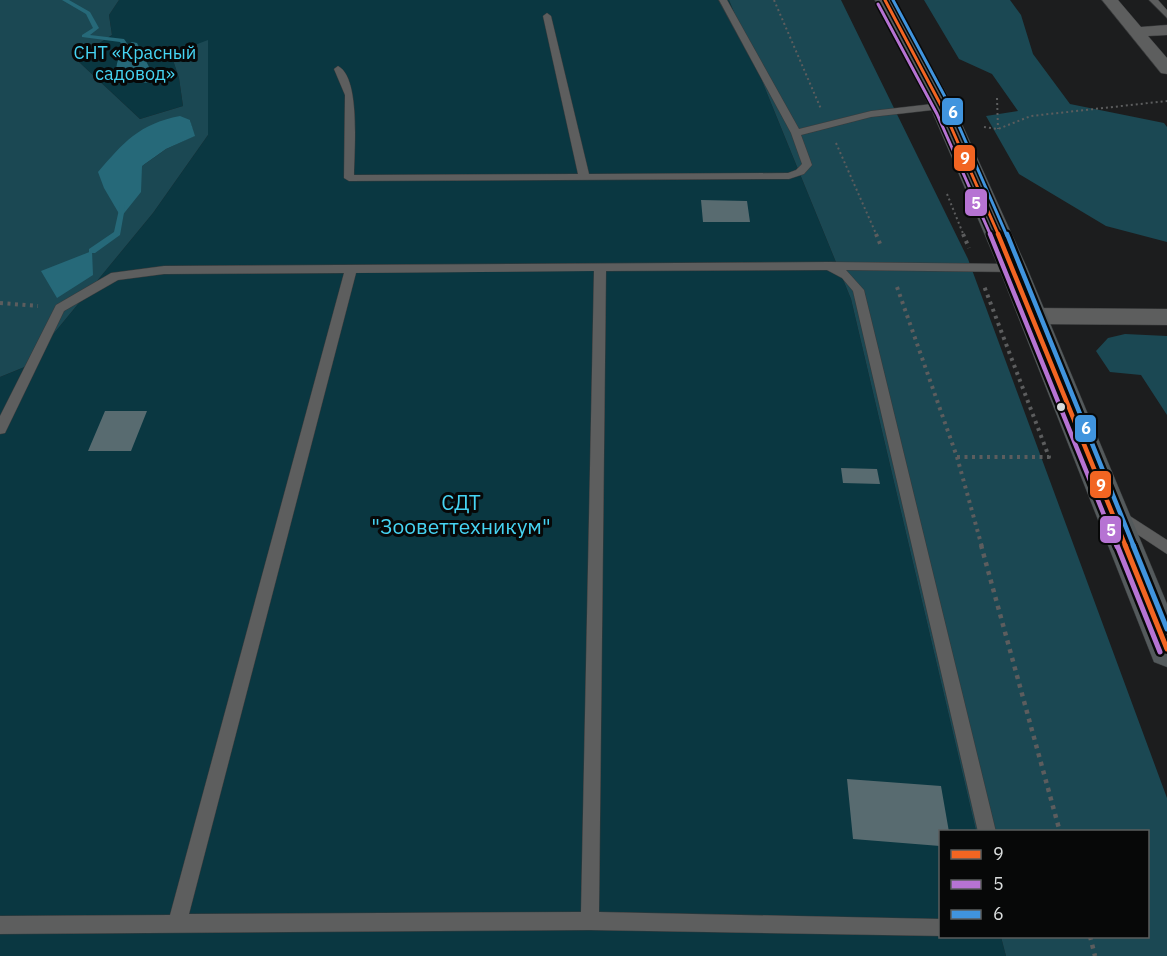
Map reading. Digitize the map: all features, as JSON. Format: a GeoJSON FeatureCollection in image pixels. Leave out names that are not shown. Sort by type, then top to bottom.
{"type":"FeatureCollection","features":[{"type":"Feature","properties":{"kind":"main road"},"geometry":{"type":"LineString","coordinates":[[885,0],[941,106],[1013,268],[1071,417],[1167,649]]}},
{"type":"Feature","properties":{"kind":"street"},"geometry":{"type":"LineString","coordinates":[[1110,0],[1167,69]]}},
{"type":"Feature","properties":{"kind":"street"},"geometry":{"type":"LineString","coordinates":[[1137,32],[1167,30]]}},
{"type":"Feature","properties":{"kind":"street"},"geometry":{"type":"LineString","coordinates":[[1033,316],[1167,317]]}},
{"type":"Feature","properties":{"kind":"lane"},"geometry":{"type":"LineString","coordinates":[[338,69],[350,95],[349,178],[789,176],[800,172],[807,165],[796,133],[723,0]]}},
{"type":"Feature","properties":{"kind":"lane"},"geometry":{"type":"LineString","coordinates":[[1153,0],[1165,11]]}},
{"type":"Feature","properties":{"kind":"lane"},"geometry":{"type":"LineString","coordinates":[[547,16],[584,176]]}},
{"type":"Feature","properties":{"kind":"lane"},"geometry":{"type":"LineString","coordinates":[[796,133],[871,114],[941,106]]}},
{"type":"Feature","properties":{"kind":"lane"},"geometry":{"type":"LineString","coordinates":[[0,429],[60,308],[115,276],[164,270],[829,266],[1013,268]]}},
{"type":"Feature","properties":{"kind":"lane"},"geometry":{"type":"LineString","coordinates":[[829,266],[846,275],[858,290],[987,830]]}},
{"type":"Feature","properties":{"kind":"lane"},"geometry":{"type":"LineString","coordinates":[[590,921],[600,268]]}},
{"type":"Feature","properties":{"kind":"lane"},"geometry":{"type":"LineString","coordinates":[[177,924],[351,269]]}},
{"type":"Feature","properties":{"kind":"lane"},"geometry":{"type":"LineString","coordinates":[[1110,508],[1167,548]]}},
{"type":"Feature","properties":{"kind":"lane"},"geometry":{"type":"LineString","coordinates":[[0,925],[590,921],[939,928]]}},
{"type":"Feature","properties":{"kind":"path"},"geometry":{"type":"LineString","coordinates":[[774,0],[890,268],[957,457],[1060,830]]}},
{"type":"Feature","properties":{"kind":"path"},"geometry":{"type":"LineString","coordinates":[[997,98],[998,129]]}},
{"type":"Feature","properties":{"kind":"path"},"geometry":{"type":"LineString","coordinates":[[984,127],[998,129],[1031,116],[1167,101]]}},
{"type":"Feature","properties":{"kind":"path"},"geometry":{"type":"LineString","coordinates":[[947,193],[1048,457],[957,457]]}},
{"type":"Feature","properties":{"kind":"path"},"geometry":{"type":"LineString","coordinates":[[0,303],[60,308]]}},
{"type":"Feature","properties":{"kind":"path"},"geometry":{"type":"LineString","coordinates":[[1090,938],[1095,956]]}},
{"type":"Feature","properties":{"kind":"green space","name":"СДТ \"Зооветтехникум\""},"geometry":{"type":"Polygon","coordinates":[[[119,0],[729,0],[851,299],[976,830],[939,830],[939,938],[1001,938],[1006,956],[0,956],[0,377],[27,366],[153,213],[208,135],[171,54],[179,78],[183,106],[140,119],[79,62],[90,49],[112,35],[109,15],[119,0]]]}},
{"type":"Feature","properties":{"kind":"shaded area"},"geometry":{"type":"Polygon","coordinates":[[[0,0],[119,0],[109,15],[112,35],[90,49],[79,62],[140,119],[183,106],[179,78],[171,54],[208,40],[208,135],[153,213],[27,366],[0,377],[0,0]],[[190,120],[142,166],[166,149],[194,136],[190,120]]]}},
{"type":"Feature","properties":{"kind":"shaded area"},"geometry":{"type":"Polygon","coordinates":[[[729,0],[841,0],[968,259],[1167,798],[1167,956],[1006,956],[1001,938],[1149,938],[1149,830],[976,830],[851,299],[729,0]]]}},
{"type":"Feature","properties":{"kind":"shaded area"},"geometry":{"type":"Polygon","coordinates":[[[924,0],[1010,0],[1021,15],[1033,54],[1070,104],[1164,123],[1167,127],[1167,242],[1106,226],[1019,174],[986,116],[1018,111],[992,74],[959,59],[924,0]]]}},
{"type":"Feature","properties":{"kind":"shaded area"},"geometry":{"type":"Polygon","coordinates":[[[132,42],[137,43],[154,77],[149,83],[124,81],[116,73],[120,55],[132,42]]]}},
{"type":"Feature","properties":{"kind":"shaded area"},"geometry":{"type":"Polygon","coordinates":[[[180,116],[190,120],[195,136],[166,149],[142,166],[141,192],[121,217],[104,188],[98,172],[125,143],[143,129],[166,119],[180,116]]]}},
{"type":"Feature","properties":{"kind":"shaded area"},"geometry":{"type":"Polygon","coordinates":[[[92,251],[93,275],[57,298],[41,271],[92,251]]]}},
{"type":"Feature","properties":{"kind":"shaded area"},"geometry":{"type":"Polygon","coordinates":[[[1125,334],[1167,336],[1167,415],[1141,375],[1110,372],[1096,351],[1108,338],[1125,334]]]}},
{"type":"Feature","properties":{"kind":"building"},"geometry":{"type":"Polygon","coordinates":[[[701,200],[747,201],[750,222],[703,222],[701,200]]]}},
{"type":"Feature","properties":{"kind":"building"},"geometry":{"type":"Polygon","coordinates":[[[105,411],[147,411],[131,451],[88,451],[105,411]]]}},
{"type":"Feature","properties":{"kind":"building"},"geometry":{"type":"Polygon","coordinates":[[[841,468],[877,469],[880,484],[843,483],[841,468]]]}},
{"type":"Feature","properties":{"kind":"building"},"geometry":{"type":"Polygon","coordinates":[[[847,779],[941,786],[949,830],[939,830],[939,846],[853,839],[847,779]]]}},
{"type":"Feature","properties":{"kind":"waterway"},"geometry":{"type":"LineString","coordinates":[[65,0],[88,13],[96,28],[84,36],[122,40],[132,55]]}},
{"type":"Feature","properties":{"kind":"waterway"},"geometry":{"type":"LineString","coordinates":[[92,251],[117,233],[122,207]]}},
{"type":"Feature","properties":{"kind":"transit line","name":"9"},"geometry":{"type":"LineString","coordinates":[[885,0],[944,111],[1013,268],[1167,649]]}},
{"type":"Feature","properties":{"kind":"transit line","name":"6"},"geometry":{"type":"LineString","coordinates":[[893,0],[951,108],[1020,265],[1167,629]]}},
{"type":"Feature","properties":{"kind":"transit line","name":"5"},"geometry":{"type":"LineString","coordinates":[[878,4],[937,114],[1006,271],[1160,652]]}},
{"type":"Feature","properties":{"kind":"park label","name":"СНТ «Красный садовод»"},"geometry":{"type":"Point","coordinates":[135,63]}}]}
